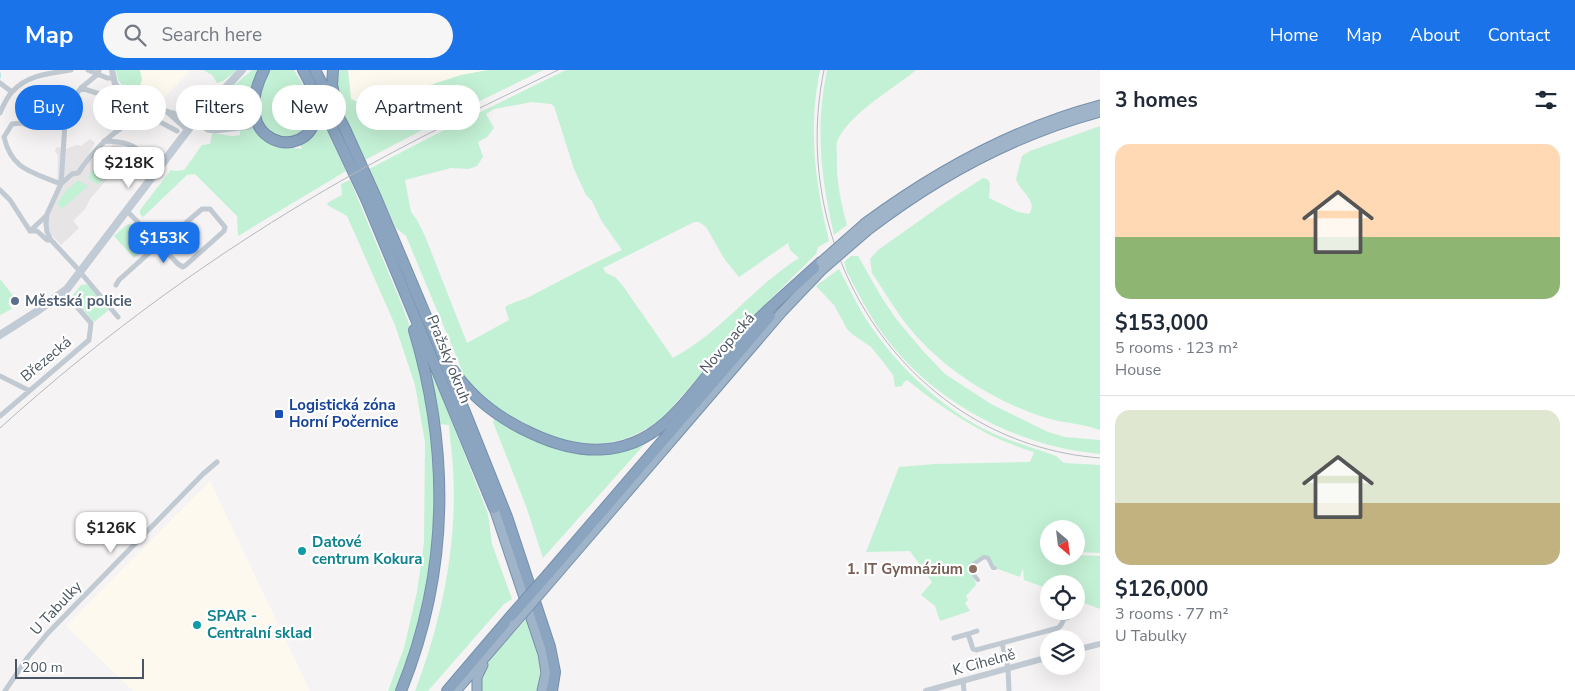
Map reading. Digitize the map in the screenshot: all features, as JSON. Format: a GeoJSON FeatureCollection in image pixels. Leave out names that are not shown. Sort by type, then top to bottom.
{"type":"FeatureCollection","features":[{"type":"Feature","properties":{"kind":"highway"},"geometry":{"type":"LineString","coordinates":[[264,70],[256,94],[254,116],[262,132],[276,141],[296,140],[305,135],[310,129],[315,120],[315,111],[310,84]]}},
{"type":"Feature","properties":{"kind":"highway","name":"Pražský okruh"},"geometry":{"type":"LineString","coordinates":[[302,70],[350,163],[494,508],[532,620],[546,669],[542,691]]}},
{"type":"Feature","properties":{"kind":"highway","name":"Pražský okruh"},"geometry":{"type":"LineString","coordinates":[[315,70],[323,85]]}},
{"type":"Feature","properties":{"kind":"highway"},"geometry":{"type":"LineString","coordinates":[[333,70],[334,85]]}},
{"type":"Feature","properties":{"kind":"highway","name":"Novopacká"},"geometry":{"type":"LineString","coordinates":[[447,691],[513,620],[778,307],[822,266],[866,227],[930,178],[980,150],[1037,124],[1100,105]]}},
{"type":"Feature","properties":{"kind":"highway","name":"Novopacká"},"geometry":{"type":"LineString","coordinates":[[866,227],[920,192],[983,156],[1042,131],[1100,112]]}},
{"type":"Feature","properties":{"kind":"highway","name":"Pražský okruh"},"geometry":{"type":"LineString","coordinates":[[345,130],[437,342],[530,580],[553,658],[555,678],[552,691]]}},
{"type":"Feature","properties":{"kind":"highway"},"geometry":{"type":"LineString","coordinates":[[437,342],[466,389],[512,422],[542,438],[570,448],[608,449],[641,439],[664,424],[746,332],[822,266]]}},
{"type":"Feature","properties":{"kind":"highway"},"geometry":{"type":"LineString","coordinates":[[396,271],[429,387],[437,441],[439,496],[437,546],[428,600],[413,657],[401,691]]}},
{"type":"Feature","properties":{"kind":"highway","name":"Novopacká"},"geometry":{"type":"LineString","coordinates":[[456,691],[492,650],[513,620]]}},
{"type":"Feature","properties":{"kind":"highway"},"geometry":{"type":"LineString","coordinates":[[477,691],[478,674],[492,650]]}},
{"type":"Feature","properties":{"kind":"main road"},"geometry":{"type":"LineString","coordinates":[[228,85],[242,70]]}},
{"type":"Feature","properties":{"kind":"main road"},"geometry":{"type":"LineString","coordinates":[[230,85],[248,70]]}},
{"type":"Feature","properties":{"kind":"main road"},"geometry":{"type":"LineString","coordinates":[[0,335],[64,292],[188,130]]}},
{"type":"Feature","properties":{"kind":"street"},"geometry":{"type":"LineString","coordinates":[[42,70],[71,70]]}},
{"type":"Feature","properties":{"kind":"street"},"geometry":{"type":"LineString","coordinates":[[88,70],[99,72],[106,78],[113,78]]}},
{"type":"Feature","properties":{"kind":"street"},"geometry":{"type":"LineString","coordinates":[[112,70],[116,85]]}},
{"type":"Feature","properties":{"kind":"street"},"geometry":{"type":"LineString","coordinates":[[0,113],[12,92],[37,76],[50,71]]}},
{"type":"Feature","properties":{"kind":"street"},"geometry":{"type":"LineString","coordinates":[[83,86],[99,72]]}},
{"type":"Feature","properties":{"kind":"street"},"geometry":{"type":"LineString","coordinates":[[0,84],[12,92]]}},
{"type":"Feature","properties":{"kind":"street"},"geometry":{"type":"LineString","coordinates":[[166,112],[176,120]]}},
{"type":"Feature","properties":{"kind":"street"},"geometry":{"type":"LineString","coordinates":[[15,123],[12,124],[4,137],[7,151],[12,158],[26,171],[62,184]]}},
{"type":"Feature","properties":{"kind":"street"},"geometry":{"type":"LineString","coordinates":[[166,126],[176,131]]}},
{"type":"Feature","properties":{"kind":"street"},"geometry":{"type":"LineString","coordinates":[[62,184],[65,130]]}},
{"type":"Feature","properties":{"kind":"street"},"geometry":{"type":"LineString","coordinates":[[30,231],[47,214],[62,184],[72,174],[78,173],[92,152],[117,130]]}},
{"type":"Feature","properties":{"kind":"street"},"geometry":{"type":"LineString","coordinates":[[208,130],[221,130]]}},
{"type":"Feature","properties":{"kind":"street"},"geometry":{"type":"LineString","coordinates":[[104,141],[119,142],[138,149],[141,154],[135,170]]}},
{"type":"Feature","properties":{"kind":"street"},"geometry":{"type":"LineString","coordinates":[[0,190],[10,200],[30,231]]}},
{"type":"Feature","properties":{"kind":"street"},"geometry":{"type":"LineString","coordinates":[[116,285],[119,280],[159,245],[202,209],[210,208],[226,227],[224,231],[183,267],[159,245],[127,211]]}},
{"type":"Feature","properties":{"kind":"street"},"geometry":{"type":"LineString","coordinates":[[47,214],[47,232],[51,240],[81,272],[118,317]]}},
{"type":"Feature","properties":{"kind":"street"},"geometry":{"type":"LineString","coordinates":[[30,231],[37,231],[47,240],[51,240]]}},
{"type":"Feature","properties":{"kind":"street","name":"Březecká"},"geometry":{"type":"LineString","coordinates":[[0,416],[28,390],[89,340],[91,323],[64,292]]}},
{"type":"Feature","properties":{"kind":"street"},"geometry":{"type":"LineString","coordinates":[[0,376],[28,390]]}},
{"type":"Feature","properties":{"kind":"street","name":"U Tabulky"},"geometry":{"type":"LineString","coordinates":[[5,691],[28,657],[48,633],[203,474],[217,462]]}},
{"type":"Feature","properties":{"kind":"street"},"geometry":{"type":"LineString","coordinates":[[978,580],[972,572],[972,565],[984,558],[988,558],[993,568],[995,568]]}},
{"type":"Feature","properties":{"kind":"street"},"geometry":{"type":"LineString","coordinates":[[968,634],[974,650],[1058,628],[1064,620]]}},
{"type":"Feature","properties":{"kind":"street"},"geometry":{"type":"LineString","coordinates":[[954,638],[977,632]]}},
{"type":"Feature","properties":{"kind":"street"},"geometry":{"type":"LineString","coordinates":[[1002,643],[1008,668],[1009,691]]}},
{"type":"Feature","properties":{"kind":"street"},"geometry":{"type":"LineString","coordinates":[[1085,648],[1100,644]]}},
{"type":"Feature","properties":{"kind":"street","name":"K Cihelně"},"geometry":{"type":"LineString","coordinates":[[926,691],[1040,659]]}},
{"type":"Feature","properties":{"kind":"street"},"geometry":{"type":"LineString","coordinates":[[963,681],[964,691]]}},
{"type":"Feature","properties":{"kind":"shaded area"},"geometry":{"type":"Polygon","coordinates":[[[140,70],[191,70],[166,96],[166,85],[140,85],[142,80],[140,70]]]}},
{"type":"Feature","properties":{"kind":"shaded area"},"geometry":{"type":"Polygon","coordinates":[[[348,70],[488,70],[461,75],[430,85],[356,85],[356,101],[351,99],[348,70]]]}},
{"type":"Feature","properties":{"kind":"shaded area"},"geometry":{"type":"Polygon","coordinates":[[[90,139],[95,143],[89,153],[93,156],[107,155],[114,142],[119,142],[123,146],[109,177],[90,199],[85,209],[73,221],[79,228],[61,245],[48,231],[48,208],[57,185],[58,155],[55,151],[57,147],[65,149],[77,145],[81,146],[90,139]]]}},
{"type":"Feature","properties":{"kind":"shaded area"},"geometry":{"type":"Polygon","coordinates":[[[210,481],[310,691],[133,691],[66,626],[210,481]]]}},
{"type":"Feature","properties":{"kind":"green space"},"geometry":{"type":"Polygon","coordinates":[[[116,70],[140,70],[142,80],[140,85],[122,85],[116,70]]]}},
{"type":"Feature","properties":{"kind":"green space"},"geometry":{"type":"Polygon","coordinates":[[[203,70],[237,70],[223,81],[217,83],[212,75],[203,70]]]}},
{"type":"Feature","properties":{"kind":"green space"},"geometry":{"type":"Polygon","coordinates":[[[252,70],[261,70],[256,85],[234,85],[252,70]]]}},
{"type":"Feature","properties":{"kind":"green space"},"geometry":{"type":"Polygon","coordinates":[[[268,70],[294,70],[303,85],[272,85],[272,130],[305,130],[299,135],[293,138],[279,138],[265,130],[262,122],[263,80],[268,70]]]}},
{"type":"Feature","properties":{"kind":"green space"},"geometry":{"type":"Polygon","coordinates":[[[337,70],[348,70],[351,99],[356,101],[356,130],[422,130],[363,161],[346,116],[346,85],[338,85],[337,70]]]}},
{"type":"Feature","properties":{"kind":"green space"},"geometry":{"type":"Polygon","coordinates":[[[488,70],[543,70],[480,101],[480,85],[430,85],[461,75],[488,70]]]}},
{"type":"Feature","properties":{"kind":"green space"},"geometry":{"type":"Polygon","coordinates":[[[566,70],[820,70],[814,114],[815,156],[820,198],[829,241],[818,247],[816,254],[745,325],[660,420],[634,435],[609,443],[584,444],[560,440],[536,431],[513,418],[469,387],[406,236],[396,228],[369,169],[444,130],[480,130],[480,112],[566,70]],[[532,102],[494,109],[486,114],[494,128],[487,137],[478,142],[483,157],[477,166],[469,169],[451,168],[405,180],[411,212],[425,236],[467,343],[509,320],[505,307],[508,305],[529,297],[622,250],[601,220],[592,201],[586,195],[574,169],[554,106],[532,102]],[[694,222],[603,268],[606,273],[615,277],[623,286],[673,358],[713,331],[776,274],[799,258],[790,250],[788,243],[739,277],[725,260],[706,227],[699,222],[694,222]]]}},
{"type":"Feature","properties":{"kind":"green space"},"geometry":{"type":"Polygon","coordinates":[[[827,70],[916,70],[860,112],[842,132],[837,142],[838,183],[847,225],[834,235],[821,153],[821,112],[827,70]]]}},
{"type":"Feature","properties":{"kind":"green space"},"geometry":{"type":"Polygon","coordinates":[[[1100,126],[1100,430],[1048,418],[1022,409],[986,392],[953,370],[924,344],[895,309],[872,273],[870,259],[878,250],[983,178],[987,179],[990,183],[989,198],[1018,212],[1029,214],[1032,205],[1016,179],[1022,156],[1030,151],[1100,126]]]}},
{"type":"Feature","properties":{"kind":"green space"},"geometry":{"type":"Polygon","coordinates":[[[240,130],[257,130],[261,136],[273,144],[272,146],[302,149],[300,142],[310,130],[327,130],[346,171],[238,236],[237,216],[195,174],[187,175],[143,217],[140,214],[140,210],[171,170],[184,170],[202,145],[210,144],[212,134],[232,136],[240,135],[240,130]]]}},
{"type":"Feature","properties":{"kind":"green space"},"geometry":{"type":"Polygon","coordinates":[[[113,148],[120,153],[112,165],[105,160],[113,148]]]}},
{"type":"Feature","properties":{"kind":"green space"},"geometry":{"type":"Polygon","coordinates":[[[98,161],[110,168],[99,185],[88,178],[98,161]]]}},
{"type":"Feature","properties":{"kind":"green space"},"geometry":{"type":"Polygon","coordinates":[[[78,180],[88,186],[62,209],[57,203],[69,187],[78,180]]]}},
{"type":"Feature","properties":{"kind":"green space"},"geometry":{"type":"Polygon","coordinates":[[[350,180],[408,320],[421,367],[433,448],[433,531],[429,572],[411,652],[397,691],[388,691],[404,648],[417,592],[424,543],[425,442],[415,385],[395,325],[347,216],[327,203],[342,195],[341,184],[350,180]]]}},
{"type":"Feature","properties":{"kind":"green space"},"geometry":{"type":"Polygon","coordinates":[[[128,224],[134,225],[149,242],[149,245],[134,258],[114,236],[128,224]]]}},
{"type":"Feature","properties":{"kind":"green space"},"geometry":{"type":"Polygon","coordinates":[[[851,256],[858,256],[897,320],[945,374],[991,404],[1048,432],[1065,437],[1100,440],[1100,454],[1069,450],[1038,442],[1008,431],[979,417],[952,400],[926,380],[903,358],[868,312],[847,272],[844,262],[851,256]]]}},
{"type":"Feature","properties":{"kind":"green space"},"geometry":{"type":"Polygon","coordinates":[[[839,269],[870,325],[892,354],[918,382],[962,416],[987,431],[1056,456],[1064,463],[1100,465],[1100,553],[1085,552],[1085,520],[1040,520],[1040,565],[1085,565],[1085,555],[1100,556],[1100,609],[1085,603],[1085,575],[1040,575],[1040,586],[1024,580],[1023,568],[1020,577],[995,568],[984,558],[972,565],[976,585],[966,596],[968,600],[965,603],[970,611],[940,621],[935,606],[921,595],[932,582],[910,551],[866,552],[899,467],[935,464],[1030,462],[1034,452],[999,439],[967,422],[907,380],[902,386],[895,387],[893,375],[884,363],[871,347],[847,329],[834,305],[816,286],[839,269]]]}},
{"type":"Feature","properties":{"kind":"green space"},"geometry":{"type":"Polygon","coordinates":[[[0,279],[15,298],[8,303],[12,309],[0,315],[0,279]]]}},
{"type":"Feature","properties":{"kind":"green space"},"geometry":{"type":"Polygon","coordinates":[[[86,284],[91,287],[109,310],[94,322],[72,296],[81,285],[86,284]]]}},
{"type":"Feature","properties":{"kind":"green space"},"geometry":{"type":"Polygon","coordinates":[[[428,361],[488,514],[492,544],[512,599],[504,604],[428,691],[415,691],[425,664],[440,609],[446,581],[453,524],[453,467],[449,425],[439,424],[428,361]]]}},
{"type":"Feature","properties":{"kind":"green space"},"geometry":{"type":"Polygon","coordinates":[[[494,417],[537,442],[552,448],[584,455],[617,451],[650,438],[543,558],[526,506],[493,422],[494,417]]]}},
{"type":"Feature","properties":{"kind":"green space"},"geometry":{"type":"Polygon","coordinates":[[[527,618],[543,667],[540,691],[480,691],[479,678],[487,663],[527,618]]]}},
{"type":"Feature","properties":{"kind":"waterway"},"geometry":{"type":"LineString","coordinates":[[0,73],[0,78]]}},
{"type":"Feature","properties":{"kind":"railway"},"geometry":{"type":"LineString","coordinates":[[0,428],[39,393],[121,327],[249,237],[339,182],[393,152],[558,70]]}},
{"type":"Feature","properties":{"kind":"railway"},"geometry":{"type":"LineString","coordinates":[[824,70],[817,139],[824,206],[844,269],[876,327],[918,377],[971,417],[1031,445],[1100,458]]}},
{"type":"Feature","properties":{"kind":"place","name":"Městská policie"},"geometry":{"type":"Point","coordinates":[15,301]}},
{"type":"Feature","properties":{"kind":"place","name":"Logistická zóna Horní Počernice"},"geometry":{"type":"Point","coordinates":[279,414]}},
{"type":"Feature","properties":{"kind":"place","name":"Datové centrum Kokura"},"geometry":{"type":"Point","coordinates":[302,551]}},
{"type":"Feature","properties":{"kind":"place","name":"1. IT Gymnázium"},"geometry":{"type":"Point","coordinates":[973,569]}},
{"type":"Feature","properties":{"kind":"place","name":"SPAR - Centralní sklad"},"geometry":{"type":"Point","coordinates":[197,625]}}]}
